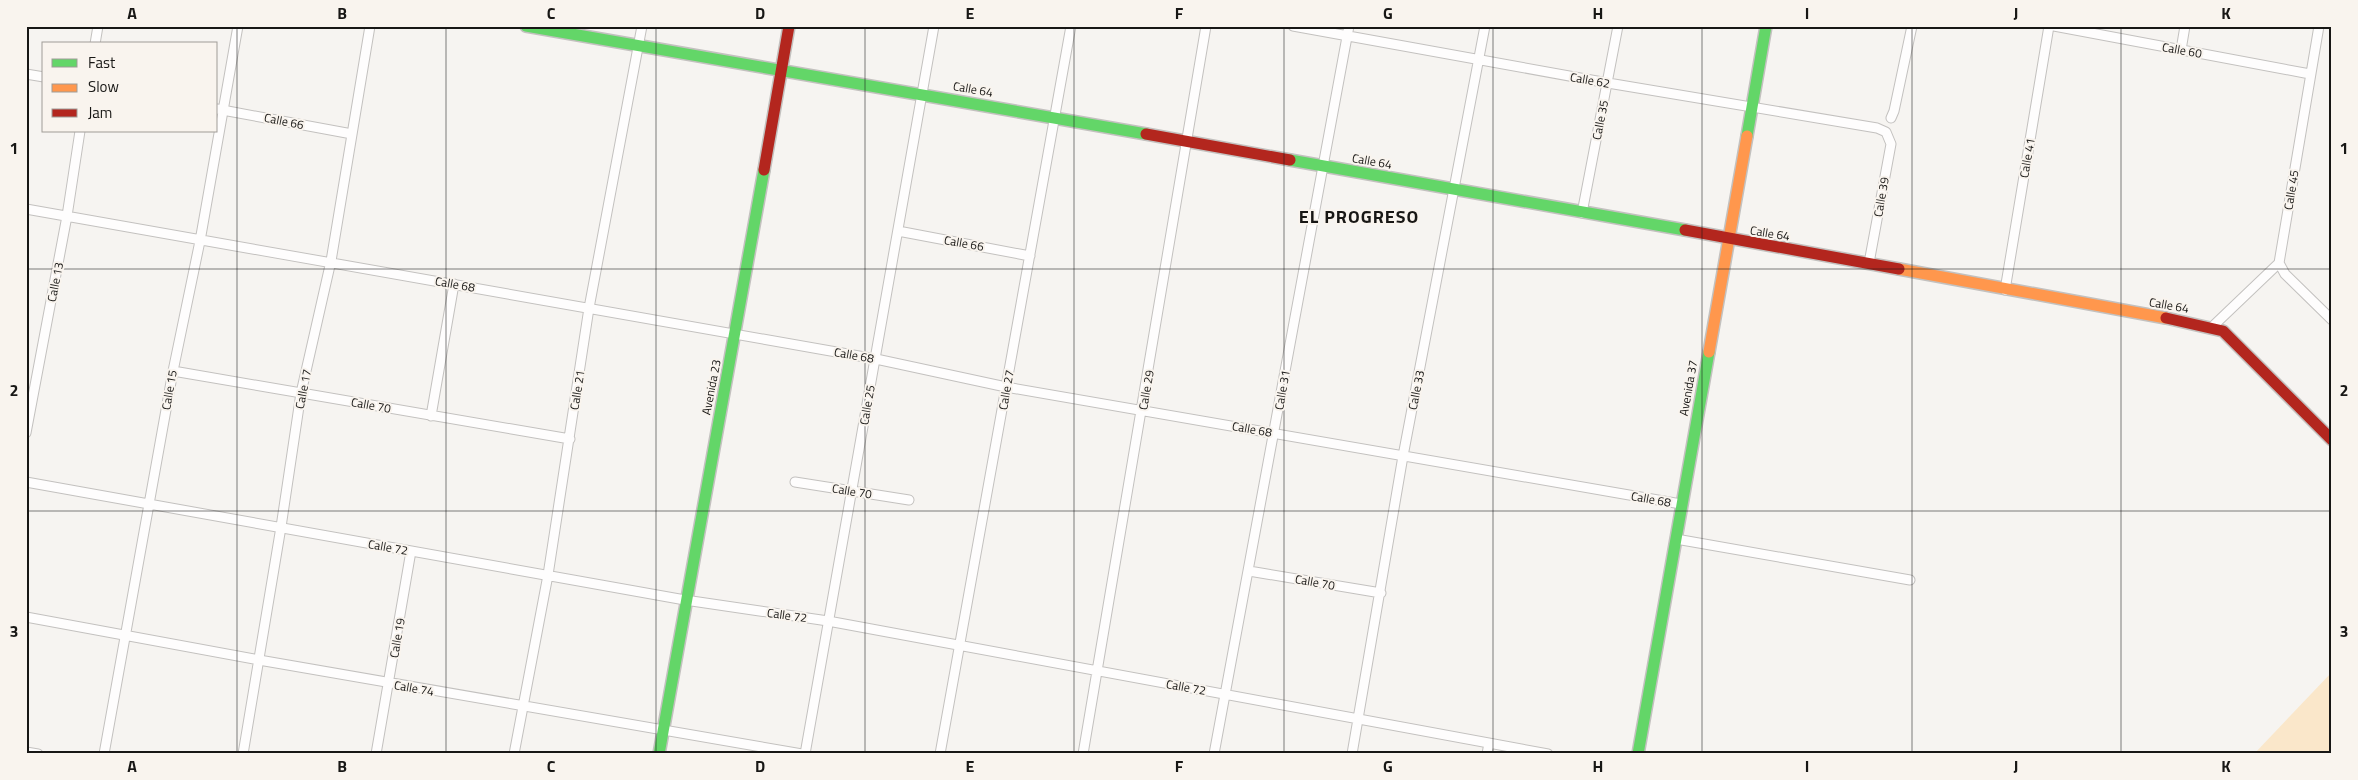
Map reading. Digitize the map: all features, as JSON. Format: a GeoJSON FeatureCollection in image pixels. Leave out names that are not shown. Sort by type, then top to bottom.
{"type":"FeatureCollection","features":[{"type":"Feature","properties":{"kind":"street"},"geometry":{"type":"LineString","coordinates":[[95,42],[98,26]]}},
{"type":"Feature","properties":{"kind":"street","name":"Calle 15"},"geometry":{"type":"LineString","coordinates":[[219,109],[238,26]]}},
{"type":"Feature","properties":{"kind":"street","name":"Calle 17"},"geometry":{"type":"LineString","coordinates":[[243,754],[301,394],[331,261],[370,26]]}},
{"type":"Feature","properties":{"kind":"street","name":"Calle 64"},"geometry":{"type":"LineString","coordinates":[[526,26],[922,94],[1728,240],[1869,263],[2005,290],[2212,327]]}},
{"type":"Feature","properties":{"kind":"street","name":"Calle 21"},"geometry":{"type":"LineString","coordinates":[[514,754],[548,575],[589,308],[642,26]]}},
{"type":"Feature","properties":{"kind":"street","name":"Avenida 23"},"geometry":{"type":"LineString","coordinates":[[659,754],[789,26]]}},
{"type":"Feature","properties":{"kind":"street","name":"Calle 25"},"geometry":{"type":"LineString","coordinates":[[803,754],[876,359],[934,26]]}},
{"type":"Feature","properties":{"kind":"street","name":"Calle 27"},"geometry":{"type":"LineString","coordinates":[[940,754],[1072,26]]}},
{"type":"Feature","properties":{"kind":"street","name":"Calle 29"},"geometry":{"type":"LineString","coordinates":[[1083,754],[1143,409],[1206,26]]}},
{"type":"Feature","properties":{"kind":"street","name":"Calle 62"},"geometry":{"type":"LineString","coordinates":[[1293,26],[1348,31],[1478,60],[1876,128],[1886,132]]}},
{"type":"Feature","properties":{"kind":"street","name":"Calle 33"},"geometry":{"type":"LineString","coordinates":[[1352,754],[1403,456],[1485,26]]}},
{"type":"Feature","properties":{"kind":"street","name":"Calle 35"},"geometry":{"type":"LineString","coordinates":[[1582,213],[1618,26]]}},
{"type":"Feature","properties":{"kind":"street","name":"Avenida 37"},"geometry":{"type":"LineString","coordinates":[[1638,754],[1766,26]]}},
{"type":"Feature","properties":{"kind":"street"},"geometry":{"type":"LineString","coordinates":[[1891,118],[1912,26]]}},
{"type":"Feature","properties":{"kind":"street","name":"Calle 41"},"geometry":{"type":"LineString","coordinates":[[2005,290],[2049,26]]}},
{"type":"Feature","properties":{"kind":"street","name":"Calle 60"},"geometry":{"type":"LineString","coordinates":[[2054,26],[2310,74]]}},
{"type":"Feature","properties":{"kind":"street"},"geometry":{"type":"LineString","coordinates":[[2181,50],[2185,26]]}},
{"type":"Feature","properties":{"kind":"street","name":"Calle 45"},"geometry":{"type":"LineString","coordinates":[[2279,263],[2319,26]]}},
{"type":"Feature","properties":{"kind":"street","name":"Calle 31"},"geometry":{"type":"LineString","coordinates":[[1214,754],[1348,31]]}},
{"type":"Feature","properties":{"kind":"street"},"geometry":{"type":"LineString","coordinates":[[26,74],[42,77]]}},
{"type":"Feature","properties":{"kind":"street","name":"Calle 66"},"geometry":{"type":"LineString","coordinates":[[219,109],[352,134]]}},
{"type":"Feature","properties":{"kind":"street","name":"Calle 13"},"geometry":{"type":"LineString","coordinates":[[26,433],[67,216],[80,132]]}},
{"type":"Feature","properties":{"kind":"street","name":"Calle 15"},"geometry":{"type":"LineString","coordinates":[[104,754],[173,371],[200,241],[216,132]]}},
{"type":"Feature","properties":{"kind":"street","name":"Calle 39"},"geometry":{"type":"LineString","coordinates":[[1869,263],[1891,144],[1886,132]]}},
{"type":"Feature","properties":{"kind":"street","name":"Calle 68"},"geometry":{"type":"LineString","coordinates":[[26,209],[200,241],[331,261],[876,359],[1006,387],[1143,409],[1681,504]]}},
{"type":"Feature","properties":{"kind":"street","name":"Calle 66"},"geometry":{"type":"LineString","coordinates":[[898,231],[1030,256]]}},
{"type":"Feature","properties":{"kind":"street"},"geometry":{"type":"LineString","coordinates":[[2332,320],[2285,274],[2279,263],[2212,327],[2223,331],[2332,440]]}},
{"type":"Feature","properties":{"kind":"street"},"geometry":{"type":"LineString","coordinates":[[431,416],[454,284]]}},
{"type":"Feature","properties":{"kind":"street","name":"Calle 70"},"geometry":{"type":"LineString","coordinates":[[173,371],[570,440]]}},
{"type":"Feature","properties":{"kind":"street","name":"Calle 72"},"geometry":{"type":"LineString","coordinates":[[26,482],[685,600],[828,621],[1548,754]]}},
{"type":"Feature","properties":{"kind":"street","name":"Calle 70"},"geometry":{"type":"LineString","coordinates":[[794,482],[910,500]]}},
{"type":"Feature","properties":{"kind":"street"},"geometry":{"type":"LineString","coordinates":[[1676,539],[1910,580]]}},
{"type":"Feature","properties":{"kind":"street","name":"Calle 19"},"geometry":{"type":"LineString","coordinates":[[376,754],[411,551]]}},
{"type":"Feature","properties":{"kind":"street","name":"Calle 70"},"geometry":{"type":"LineString","coordinates":[[1249,571],[1380,593]]}},
{"type":"Feature","properties":{"kind":"street","name":"Calle 74"},"geometry":{"type":"LineString","coordinates":[[26,617],[126,637],[523,707],[803,754]]}},
{"type":"Feature","properties":{"kind":"street"},"geometry":{"type":"LineString","coordinates":[[1486,754],[1489,743]]}},
{"type":"Feature","properties":{"kind":"street"},"geometry":{"type":"LineString","coordinates":[[26,752],[38,754]]}},
{"type":"Feature","properties":{"kind":"shaded area"},"geometry":{"type":"Polygon","coordinates":[[[2332,672],[2332,754],[2254,754],[2332,672]]]}},
{"type":"Feature","properties":{"kind":"traffic: fast"},"geometry":{"type":"LineString","coordinates":[[526,26],[1146,134]]}},
{"type":"Feature","properties":{"kind":"traffic: fast"},"geometry":{"type":"LineString","coordinates":[[1747,136],[1766,26]]}},
{"type":"Feature","properties":{"kind":"traffic: fast"},"geometry":{"type":"LineString","coordinates":[[1290,160],[1685,230]]}},
{"type":"Feature","properties":{"kind":"traffic: fast"},"geometry":{"type":"LineString","coordinates":[[659,754],[764,170]]}},
{"type":"Feature","properties":{"kind":"traffic: fast"},"geometry":{"type":"LineString","coordinates":[[1638,754],[1709,352]]}},
{"type":"Feature","properties":{"kind":"traffic: slow"},"geometry":{"type":"LineString","coordinates":[[1709,352],[1747,136]]}},
{"type":"Feature","properties":{"kind":"traffic: slow"},"geometry":{"type":"LineString","coordinates":[[1899,269],[2166,318]]}},
{"type":"Feature","properties":{"kind":"traffic: jam"},"geometry":{"type":"LineString","coordinates":[[764,170],[789,26]]}},
{"type":"Feature","properties":{"kind":"traffic: jam"},"geometry":{"type":"LineString","coordinates":[[1146,134],[1290,160]]}},
{"type":"Feature","properties":{"kind":"traffic: jam"},"geometry":{"type":"LineString","coordinates":[[1685,230],[1899,269]]}},
{"type":"Feature","properties":{"kind":"traffic: jam"},"geometry":{"type":"LineString","coordinates":[[2166,318],[2223,331],[2332,440]]}},
{"type":"Feature","properties":{"kind":"district","name":"EL PROGRESO"},"geometry":{"type":"Point","coordinates":[1359,216]}}]}
